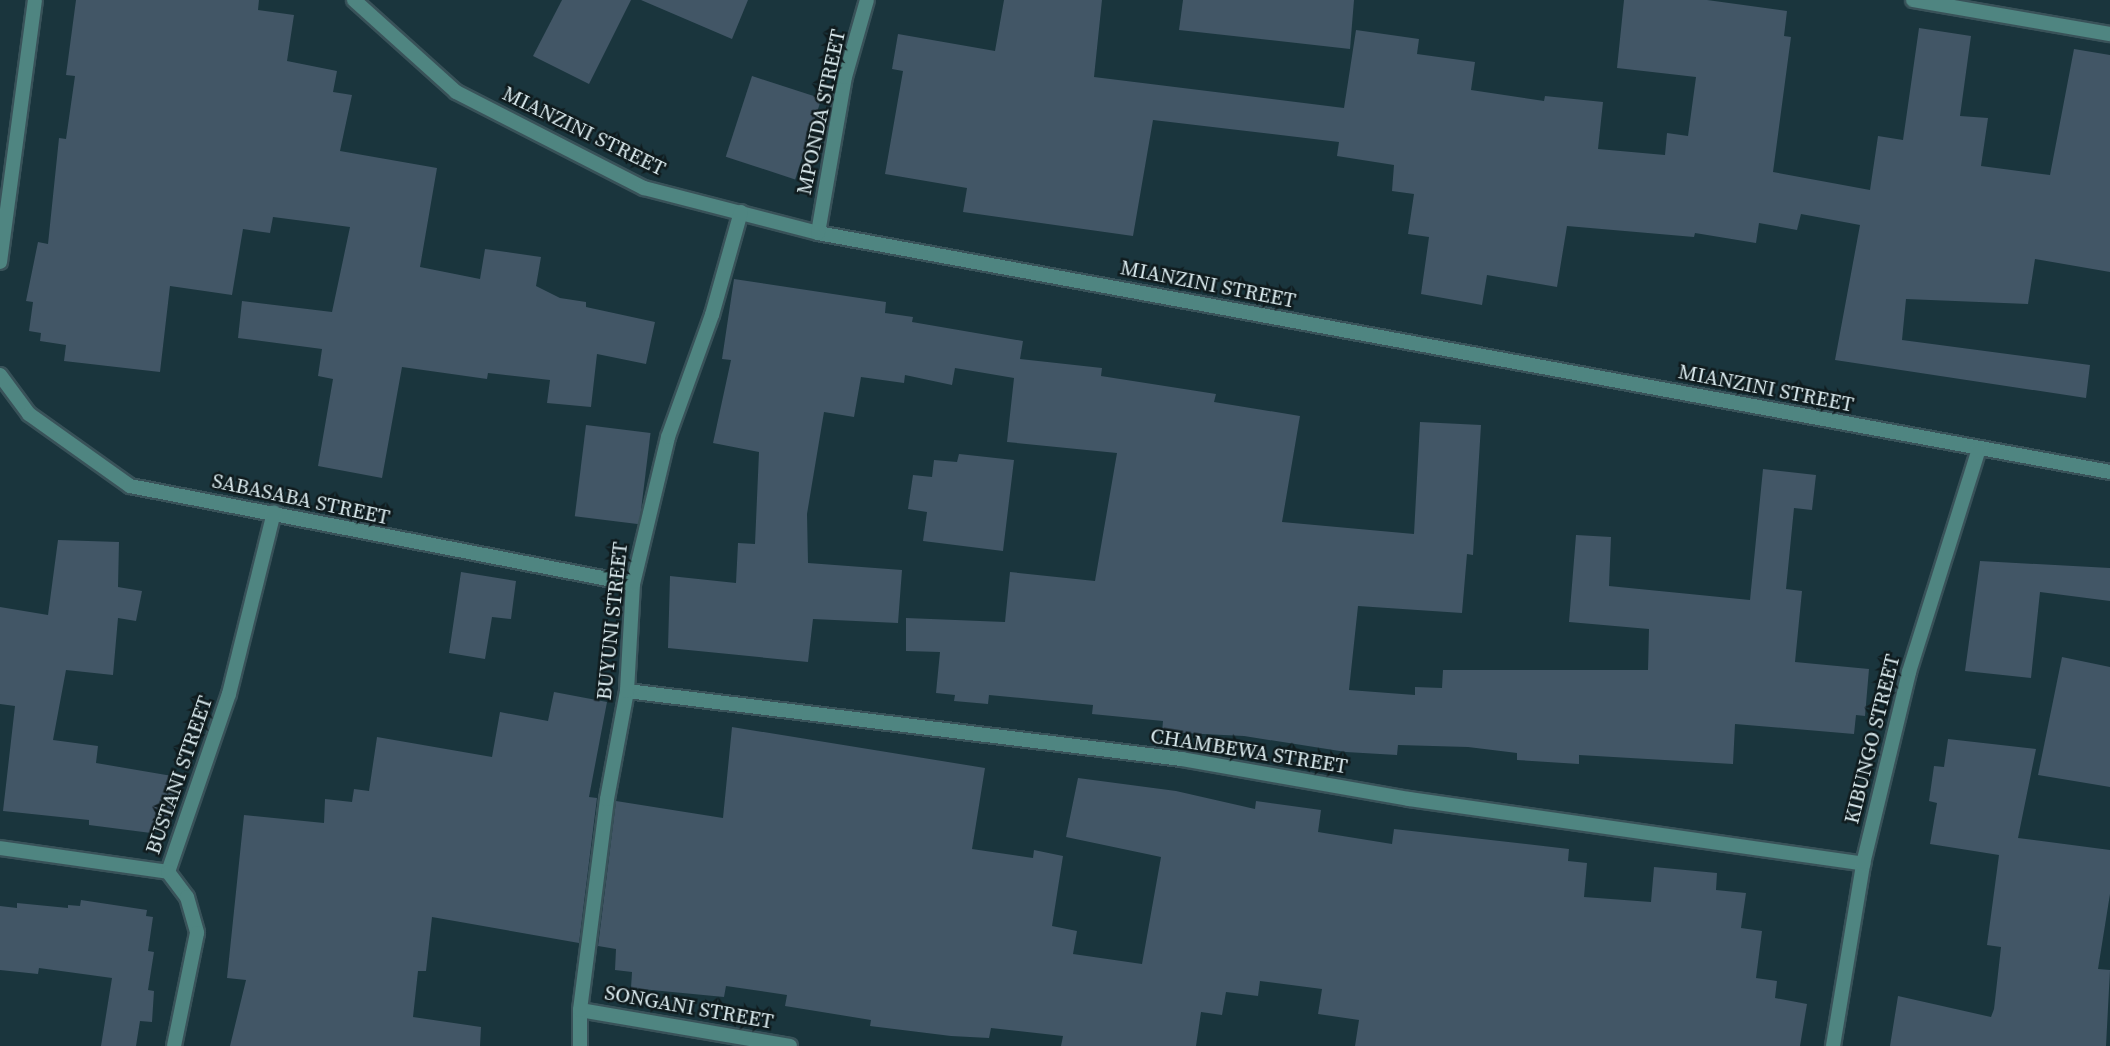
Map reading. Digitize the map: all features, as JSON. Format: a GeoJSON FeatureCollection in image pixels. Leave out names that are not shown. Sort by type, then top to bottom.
{"type":"FeatureCollection","features":[{"type":"Feature","properties":{"kind":"street"},"geometry":{"type":"LineString","coordinates":[[0,262],[35,0]]}},
{"type":"Feature","properties":{"kind":"street","name":"MIANZINI STREET"},"geometry":{"type":"LineString","coordinates":[[354,0],[456,92],[644,188],[818,233],[2110,472]]}},
{"type":"Feature","properties":{"kind":"street","name":"MPONDA STREET"},"geometry":{"type":"LineString","coordinates":[[818,233],[845,77],[867,0]]}},
{"type":"Feature","properties":{"kind":"street"},"geometry":{"type":"LineString","coordinates":[[1913,0],[2110,34]]}},
{"type":"Feature","properties":{"kind":"street","name":"BUYUNI STREET"},"geometry":{"type":"LineString","coordinates":[[580,1046],[580,1010],[607,799],[627,691],[633,583],[668,437],[712,315],[741,212]]}},
{"type":"Feature","properties":{"kind":"street","name":"SABASABA STREET"},"geometry":{"type":"LineString","coordinates":[[0,375],[29,414],[130,486],[274,512],[405,542],[633,583]]}},
{"type":"Feature","properties":{"kind":"street","name":"KIBUNGO STREET"},"geometry":{"type":"LineString","coordinates":[[1833,1046],[1863,864],[1909,672],[1979,449]]}},
{"type":"Feature","properties":{"kind":"street","name":"BUSTANI STREET"},"geometry":{"type":"LineString","coordinates":[[174,1046],[197,933],[187,897],[168,872],[229,694],[274,512]]}},
{"type":"Feature","properties":{"kind":"street","name":"CHAMBEWA STREET"},"geometry":{"type":"LineString","coordinates":[[627,691],[1182,759],[1409,799],[1863,864]]}},
{"type":"Feature","properties":{"kind":"street"},"geometry":{"type":"LineString","coordinates":[[0,848],[168,872]]}},
{"type":"Feature","properties":{"kind":"street","name":"SONGANI STREET"},"geometry":{"type":"LineString","coordinates":[[580,1010],[790,1046]]}},
{"type":"Feature","properties":{"kind":"building"},"geometry":{"type":"Polygon","coordinates":[[[76,0],[259,0],[258,10],[294,15],[287,61],[337,71],[333,92],[352,95],[340,151],[437,168],[420,267],[480,279],[485,249],[541,257],[536,286],[560,298],[586,302],[586,307],[655,322],[646,364],[597,354],[591,407],[547,403],[550,380],[488,373],[487,379],[402,367],[382,478],[318,466],[333,379],[318,376],[322,349],[238,338],[242,301],[332,312],[350,227],[273,217],[270,233],[243,229],[232,295],[170,286],[160,372],[64,361],[66,345],[40,341],[41,333],[29,331],[33,302],[26,301],[38,242],[48,244],[59,138],[66,139],[75,76],[66,75],[76,0]]]}},
{"type":"Feature","properties":{"kind":"building"},"geometry":{"type":"Polygon","coordinates":[[[562,0],[631,0],[589,84],[533,56],[562,0]]]}},
{"type":"Feature","properties":{"kind":"building"},"geometry":{"type":"Polygon","coordinates":[[[641,0],[748,0],[732,39],[641,0]]]}},
{"type":"Feature","properties":{"kind":"building"},"geometry":{"type":"Polygon","coordinates":[[[1004,0],[1102,0],[1094,77],[1344,108],[1356,30],[1419,39],[1417,54],[1475,62],[1471,90],[1544,101],[1545,96],[1603,102],[1598,149],[1665,155],[1667,133],[1688,136],[1696,77],[1617,68],[1624,0],[1707,0],[1787,11],[1784,36],[1791,37],[1773,172],[1870,190],[1878,136],[1903,140],[1919,28],[1971,36],[1960,116],[1988,118],[1981,166],[2050,175],[2074,49],[2110,55],[2110,272],[2035,259],[2028,304],[1906,299],[1902,340],[2090,365],[2086,398],[1835,360],[1860,225],[1801,214],[1797,230],[1759,223],[1756,243],[1695,233],[1694,237],[1567,226],[1557,287],[1487,275],[1482,305],[1421,294],[1429,237],[1408,234],[1414,194],[1392,191],[1394,165],[1337,156],[1339,142],[1153,120],[1133,236],[963,212],[967,188],[885,174],[903,71],[892,69],[898,34],[995,51],[1004,0]]]}},
{"type":"Feature","properties":{"kind":"building"},"geometry":{"type":"Polygon","coordinates":[[[1183,0],[1354,0],[1350,49],[1179,30],[1183,0]]]}},
{"type":"Feature","properties":{"kind":"building"},"geometry":{"type":"Polygon","coordinates":[[[752,76],[821,99],[795,179],[726,157],[752,76]]]}},
{"type":"Feature","properties":{"kind":"building"},"geometry":{"type":"Polygon","coordinates":[[[734,279],[886,302],[885,313],[913,317],[912,322],[1023,341],[1020,359],[1102,368],[1101,376],[1216,394],[1214,402],[1300,416],[1282,522],[1414,534],[1420,422],[1481,425],[1473,555],[1467,554],[1462,613],[1358,606],[1349,690],[1415,695],[1415,687],[1442,688],[1443,670],[1648,670],[1649,629],[1569,622],[1576,535],[1611,537],[1609,586],[1750,600],[1763,469],[1816,475],[1812,510],[1794,508],[1786,589],[1802,591],[1795,662],[1869,669],[1865,716],[1856,715],[1854,734],[1735,724],[1733,764],[1579,755],[1579,764],[1517,760],[1517,753],[1468,747],[1398,745],[1397,755],[1346,752],[1244,736],[1162,732],[1163,721],[1092,714],[1093,705],[989,695],[988,704],[954,701],[955,695],[936,693],[940,652],[906,651],[906,618],[1005,622],[1010,572],[1095,581],[1117,453],[1007,442],[1014,378],[955,368],[952,385],[905,375],[904,383],[861,377],[854,417],[824,412],[807,514],[808,563],[902,570],[898,623],[813,619],[808,662],[668,648],[670,576],[736,583],[738,543],[755,544],[759,452],[713,443],[731,360],[722,359],[734,279]]]}},
{"type":"Feature","properties":{"kind":"building"},"geometry":{"type":"Polygon","coordinates":[[[586,425],[651,433],[639,524],[575,516],[586,425]]]}},
{"type":"Feature","properties":{"kind":"building"},"geometry":{"type":"Polygon","coordinates":[[[959,454],[1014,460],[1003,551],[923,541],[927,512],[908,509],[913,475],[932,477],[934,460],[957,462],[959,454]]]}},
{"type":"Feature","properties":{"kind":"building"},"geometry":{"type":"Polygon","coordinates":[[[58,540],[119,542],[118,587],[142,591],[136,621],[118,618],[113,675],[66,670],[53,740],[98,746],[96,763],[178,777],[170,824],[151,833],[89,825],[89,820],[3,811],[15,706],[0,704],[0,607],[48,615],[58,540]]]}},
{"type":"Feature","properties":{"kind":"building"},"geometry":{"type":"Polygon","coordinates":[[[1980,561],[2110,568],[2110,601],[2040,592],[2031,678],[1965,671],[1980,561]]]}},
{"type":"Feature","properties":{"kind":"building"},"geometry":{"type":"Polygon","coordinates":[[[461,572],[516,581],[511,619],[492,617],[485,659],[449,653],[461,572]]]}},
{"type":"Feature","properties":{"kind":"building"},"geometry":{"type":"Polygon","coordinates":[[[2062,657],[2110,667],[2110,787],[2038,775],[2062,657]]]}},
{"type":"Feature","properties":{"kind":"building"},"geometry":{"type":"Polygon","coordinates":[[[554,692],[607,702],[589,797],[597,798],[579,943],[432,917],[426,971],[418,971],[413,1017],[481,1027],[480,1046],[230,1046],[246,980],[227,978],[244,815],[324,823],[325,799],[352,802],[354,789],[369,791],[377,737],[492,757],[500,712],[548,721],[554,692]]]}},
{"type":"Feature","properties":{"kind":"building"},"geometry":{"type":"Polygon","coordinates":[[[732,727],[985,768],[972,849],[1033,858],[1034,850],[1063,856],[1052,926],[1077,931],[1073,954],[1142,964],[1161,857],[1066,837],[1078,778],[1176,791],[1255,809],[1256,801],[1321,810],[1318,832],[1392,844],[1394,829],[1569,849],[1568,861],[1587,863],[1584,897],[1651,902],[1654,867],[1717,873],[1716,890],[1746,893],[1741,928],[1762,931],[1756,978],[1777,981],[1775,998],[1807,1004],[1800,1046],[1355,1046],[1359,1020],[1318,1014],[1322,989],[1260,981],[1258,996],[1226,992],[1222,1015],[1201,1012],[1196,1046],[1061,1046],[1063,1036],[991,1028],[989,1038],[951,1036],[870,1026],[871,1020],[785,1006],[787,995],[726,986],[724,997],[631,988],[632,972],[615,970],[616,949],[598,946],[616,801],[723,818],[732,727]]]}},
{"type":"Feature","properties":{"kind":"building"},"geometry":{"type":"Polygon","coordinates":[[[1948,739],[2036,749],[2018,838],[2110,850],[2110,894],[2098,969],[2110,970],[2106,1046],[1890,1046],[1898,996],[1991,1017],[1994,1009],[2001,947],[1987,945],[1999,855],[1930,844],[1937,803],[1929,801],[1934,766],[1944,767],[1948,739]]]}},
{"type":"Feature","properties":{"kind":"building"},"geometry":{"type":"Polygon","coordinates":[[[81,900],[147,910],[146,916],[153,917],[148,951],[154,952],[148,990],[154,991],[152,1022],[140,1021],[136,1046],[101,1046],[112,978],[39,968],[38,974],[0,970],[0,906],[17,908],[17,903],[68,908],[68,905],[80,906],[81,900]]]}}]}
